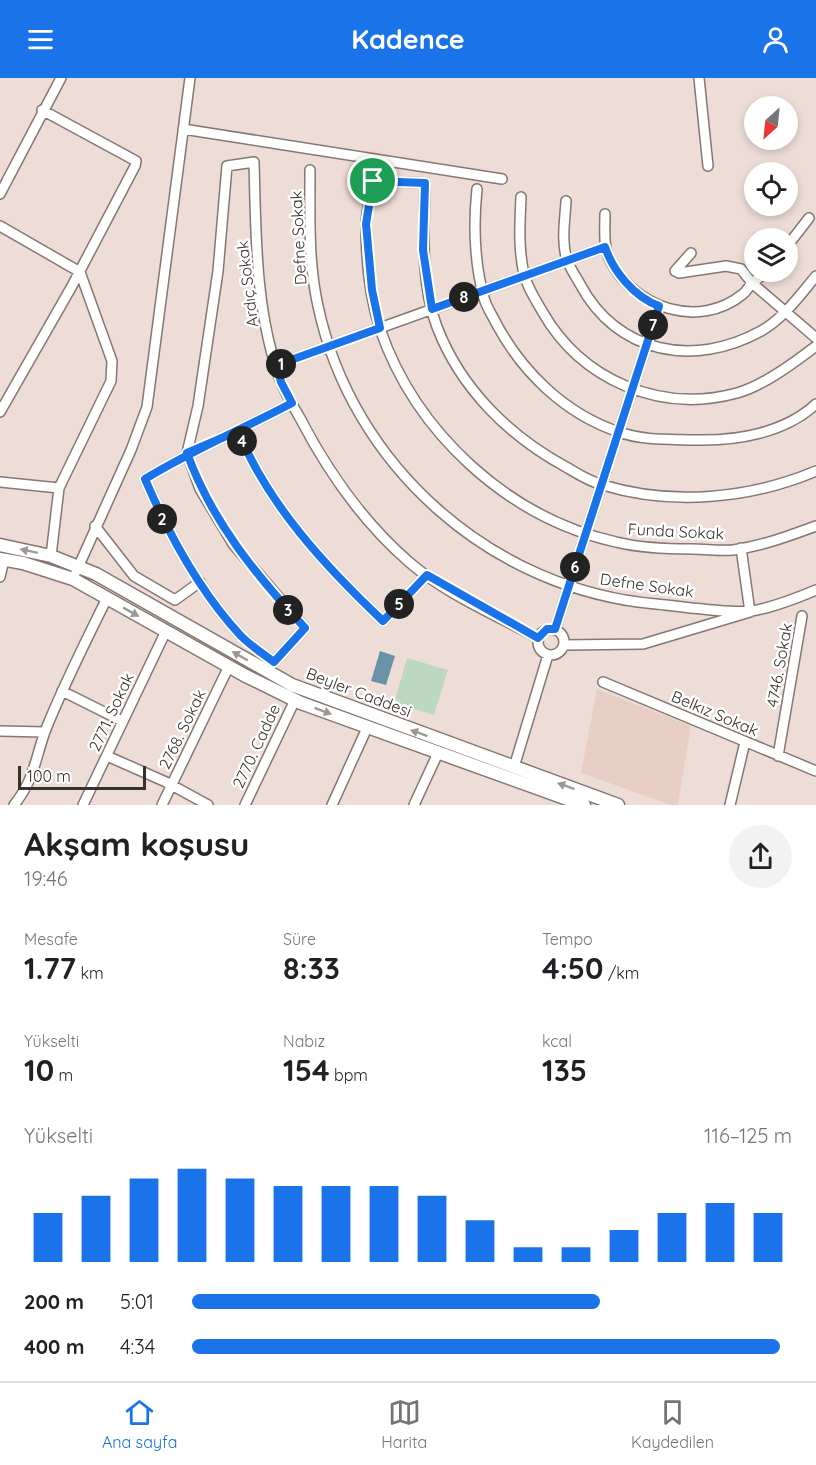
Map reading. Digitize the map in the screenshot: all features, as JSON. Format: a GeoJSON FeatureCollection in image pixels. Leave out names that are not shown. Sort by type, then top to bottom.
{"type":"FeatureCollection","features":[{"type":"Feature","properties":{"kind":"main road","name":"Beyler Caddesi"},"geometry":{"type":"LineString","coordinates":[[0,545],[51,556],[78,566],[121,587],[292,685],[440,747],[512,773],[618,805]]}},
{"type":"Feature","properties":{"kind":"main road","name":"Beyler Caddesi"},"geometry":{"type":"LineString","coordinates":[[2,560],[23,563],[73,579],[228,666],[295,699],[367,728],[440,747]]}},
{"type":"Feature","properties":{"kind":"main road","name":"Beyler Caddesi"},"geometry":{"type":"LineString","coordinates":[[512,773],[584,805]]}},
{"type":"Feature","properties":{"kind":"street"},"geometry":{"type":"LineString","coordinates":[[0,194],[42,110],[61,78]]}},
{"type":"Feature","properties":{"kind":"street"},"geometry":{"type":"LineString","coordinates":[[73,579],[95,526],[132,450],[147,406],[190,78]]}},
{"type":"Feature","properties":{"kind":"street"},"geometry":{"type":"LineString","coordinates":[[699,78],[708,166]]}},
{"type":"Feature","properties":{"kind":"street"},"geometry":{"type":"LineString","coordinates":[[0,412],[80,272],[136,161],[42,110]]}},
{"type":"Feature","properties":{"kind":"street"},"geometry":{"type":"LineString","coordinates":[[183,129],[502,179]]}},
{"type":"Feature","properties":{"kind":"street","name":"Ardıç Sokak"},"geometry":{"type":"LineString","coordinates":[[187,453],[198,406],[218,272],[227,166],[254,162],[258,272],[267,329],[281,382],[319,455],[350,500],[410,562],[427,575],[538,638]]}},
{"type":"Feature","properties":{"kind":"street","name":"Defne Sokak"},"geometry":{"type":"LineString","coordinates":[[310,170],[311,254],[318,307],[342,382],[365,424],[399,472],[437,511],[474,540],[526,568],[569,587],[642,602],[750,612],[816,590]]}},
{"type":"Feature","properties":{"kind":"street","name":"Funda Sokak"},"geometry":{"type":"LineString","coordinates":[[432,309],[423,250],[425,183],[373,181],[366,224],[372,290],[380,328],[398,370],[424,416],[456,452],[497,488],[545,517],[586,534],[617,543],[668,549],[741,548],[782,539],[816,526]]}},
{"type":"Feature","properties":{"kind":"street"},"geometry":{"type":"LineString","coordinates":[[477,189],[473,222],[476,266],[484,300],[508,346],[537,382],[573,408],[618,432],[648,439],[717,440],[771,431],[816,404]]}},
{"type":"Feature","properties":{"kind":"street"},"geometry":{"type":"LineString","coordinates":[[521,196],[520,241],[524,276],[551,328],[573,354],[609,380],[644,392],[696,399],[739,392],[792,364],[816,346]]}},
{"type":"Feature","properties":{"kind":"street"},"geometry":{"type":"LineString","coordinates":[[566,201],[564,241],[567,260],[589,301],[612,327],[647,344],[690,352],[727,346],[762,330],[785,312],[816,276]]}},
{"type":"Feature","properties":{"kind":"street"},"geometry":{"type":"LineString","coordinates":[[605,214],[605,247],[609,260],[625,282],[648,302],[677,312],[712,310],[743,294],[752,283]]}},
{"type":"Feature","properties":{"kind":"street"},"geometry":{"type":"LineString","coordinates":[[798,232],[808,218]]}},
{"type":"Feature","properties":{"kind":"street"},"geometry":{"type":"LineString","coordinates":[[0,226],[80,272],[112,361],[111,381],[59,488],[51,556]]}},
{"type":"Feature","properties":{"kind":"street"},"geometry":{"type":"LineString","coordinates":[[277,365],[605,247]]}},
{"type":"Feature","properties":{"kind":"street"},"geometry":{"type":"LineString","coordinates":[[691,253],[675,271],[679,273],[726,266],[741,269],[752,283],[816,338]]}},
{"type":"Feature","properties":{"kind":"street"},"geometry":{"type":"LineString","coordinates":[[555,629],[659,306]]}},
{"type":"Feature","properties":{"kind":"street"},"geometry":{"type":"LineString","coordinates":[[432,309],[437,327],[465,382],[506,428],[535,450],[602,485],[652,495],[711,498],[774,485],[816,471]]}},
{"type":"Feature","properties":{"kind":"street"},"geometry":{"type":"LineString","coordinates":[[187,453],[200,489],[233,544],[305,628],[274,662],[242,636],[200,582],[166,528],[145,479],[187,453],[238,431],[292,403]]}},
{"type":"Feature","properties":{"kind":"street"},"geometry":{"type":"LineString","coordinates":[[238,431],[249,459],[292,523],[338,579],[383,621],[427,575]]}},
{"type":"Feature","properties":{"kind":"street"},"geometry":{"type":"LineString","coordinates":[[0,482],[59,488]]}},
{"type":"Feature","properties":{"kind":"street"},"geometry":{"type":"LineString","coordinates":[[95,526],[134,576],[175,600],[200,582]]}},
{"type":"Feature","properties":{"kind":"street"},"geometry":{"type":"LineString","coordinates":[[564,645],[643,644],[750,612],[741,548]]}},
{"type":"Feature","properties":{"kind":"street"},"geometry":{"type":"LineString","coordinates":[[0,577],[2,560]]}},
{"type":"Feature","properties":{"kind":"street"},"geometry":{"type":"LineString","coordinates":[[14,805],[26,791],[36,768],[45,732],[62,691],[107,598]]}},
{"type":"Feature","properties":{"kind":"street","name":"4746. Sokak"},"geometry":{"type":"LineString","coordinates":[[778,756],[802,616]]}},
{"type":"Feature","properties":{"kind":"street"},"geometry":{"type":"LineString","coordinates":[[547,629],[555,629],[564,637],[564,645],[560,652],[548,655],[541,650],[538,638],[547,629]]}},
{"type":"Feature","properties":{"kind":"street","name":"2771. Sokak"},"geometry":{"type":"LineString","coordinates":[[83,805],[166,631]]}},
{"type":"Feature","properties":{"kind":"street"},"geometry":{"type":"LineString","coordinates":[[512,773],[548,655]]}},
{"type":"Feature","properties":{"kind":"street","name":"2768. Sokak"},"geometry":{"type":"LineString","coordinates":[[162,805],[228,666]]}},
{"type":"Feature","properties":{"kind":"street","name":"Belkız Sokak"},"geometry":{"type":"LineString","coordinates":[[603,682],[816,771]]}},
{"type":"Feature","properties":{"kind":"street"},"geometry":{"type":"LineString","coordinates":[[62,691],[122,721]]}},
{"type":"Feature","properties":{"kind":"street","name":"2770. Cadde"},"geometry":{"type":"LineString","coordinates":[[244,805],[295,699]]}},
{"type":"Feature","properties":{"kind":"street"},"geometry":{"type":"LineString","coordinates":[[332,805],[367,728]]}},
{"type":"Feature","properties":{"kind":"street"},"geometry":{"type":"LineString","coordinates":[[0,731],[45,732]]}},
{"type":"Feature","properties":{"kind":"street"},"geometry":{"type":"LineString","coordinates":[[730,805],[745,742]]}},
{"type":"Feature","properties":{"kind":"street"},"geometry":{"type":"LineString","coordinates":[[414,805],[440,747]]}},
{"type":"Feature","properties":{"kind":"street"},"geometry":{"type":"LineString","coordinates":[[107,756],[208,805]]}},
{"type":"Feature","properties":{"kind":"shaded area"},"geometry":{"type":"Polygon","coordinates":[[[597,689],[691,726],[678,805],[671,805],[581,773],[597,689]]]}},
{"type":"Feature","properties":{"kind":"green space"},"geometry":{"type":"Polygon","coordinates":[[[407,658],[448,670],[434,715],[394,703],[407,658]]]}},
{"type":"Feature","properties":{"kind":"water"},"geometry":{"type":"Polygon","coordinates":[[[380,651],[395,656],[386,685],[371,681],[380,651]]]}},
{"type":"Feature","properties":{"kind":"route"},"geometry":{"type":"LineString","coordinates":[[373,181],[366,224],[372,290],[380,328],[277,365],[281,382],[292,403],[238,431],[187,453],[145,479],[166,528],[200,582],[242,636],[274,662],[305,628],[265,585],[233,544],[200,489],[187,453],[238,431],[249,459],[292,523],[338,579],[383,621],[427,575],[444,587],[538,638],[543,631],[555,629],[659,306],[648,302],[625,282],[609,260],[605,247],[432,309],[423,250],[425,183],[373,181]]}}]}
